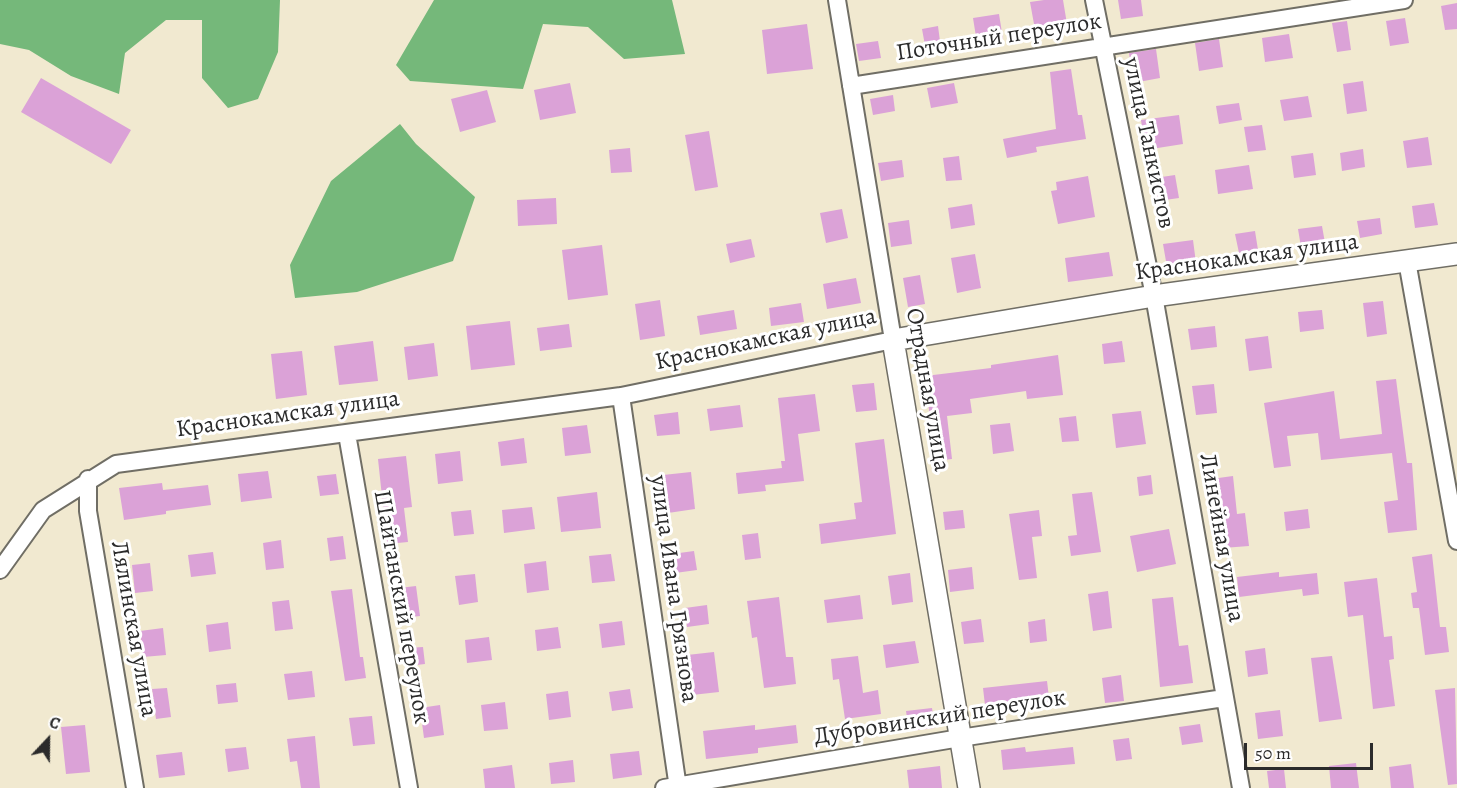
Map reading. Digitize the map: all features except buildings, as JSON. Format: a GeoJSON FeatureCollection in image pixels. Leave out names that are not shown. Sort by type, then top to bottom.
{"type":"FeatureCollection","features":[{"type":"Feature","properties":{"kind":"street","name":"Отрадная улица"},"geometry":{"type":"LineString","coordinates":[[837,0],[969,788]]}},
{"type":"Feature","properties":{"kind":"street","name":"улица Танкистов"},"geometry":{"type":"LineString","coordinates":[[1094,0],[1154,296]]}},
{"type":"Feature","properties":{"kind":"street","name":"Поточный переулок"},"geometry":{"type":"LineString","coordinates":[[851,86],[1404,0]]}},
{"type":"Feature","properties":{"kind":"street","name":"Краснокамская улица"},"geometry":{"type":"LineString","coordinates":[[0,570],[43,510],[88,479],[116,464],[621,396],[893,340],[1154,296],[1457,254]]}},
{"type":"Feature","properties":{"kind":"street"},"geometry":{"type":"LineString","coordinates":[[1407,261],[1457,541]]}},
{"type":"Feature","properties":{"kind":"street","name":"Линейная улица"},"geometry":{"type":"LineString","coordinates":[[1154,296],[1241,788]]}},
{"type":"Feature","properties":{"kind":"street","name":"улица Ивана Грязнова"},"geometry":{"type":"LineString","coordinates":[[621,396],[673,787]]}},
{"type":"Feature","properties":{"kind":"street","name":"Шайтанский переулок"},"geometry":{"type":"LineString","coordinates":[[347,434],[409,788]]}},
{"type":"Feature","properties":{"kind":"street","name":"Лялинская улица"},"geometry":{"type":"LineString","coordinates":[[88,479],[88,512],[135,788]]}},
{"type":"Feature","properties":{"kind":"street","name":"Дубровинский переулок"},"geometry":{"type":"LineString","coordinates":[[673,787],[960,738],[1224,698]]}},
{"type":"Feature","properties":{"kind":"green space"},"geometry":{"type":"Polygon","coordinates":[[[0,0],[280,0],[278,52],[258,99],[228,108],[202,78],[202,20],[166,20],[125,53],[119,94],[71,76],[29,50],[0,44],[0,0]]]}},
{"type":"Feature","properties":{"kind":"green space"},"geometry":{"type":"Polygon","coordinates":[[[434,0],[672,0],[685,54],[624,59],[588,27],[543,24],[523,89],[410,81],[396,65],[434,0]]]}},
{"type":"Feature","properties":{"kind":"green space"},"geometry":{"type":"Polygon","coordinates":[[[400,124],[416,144],[475,197],[453,261],[357,292],[295,298],[290,265],[331,181],[400,124]]]}}]}
